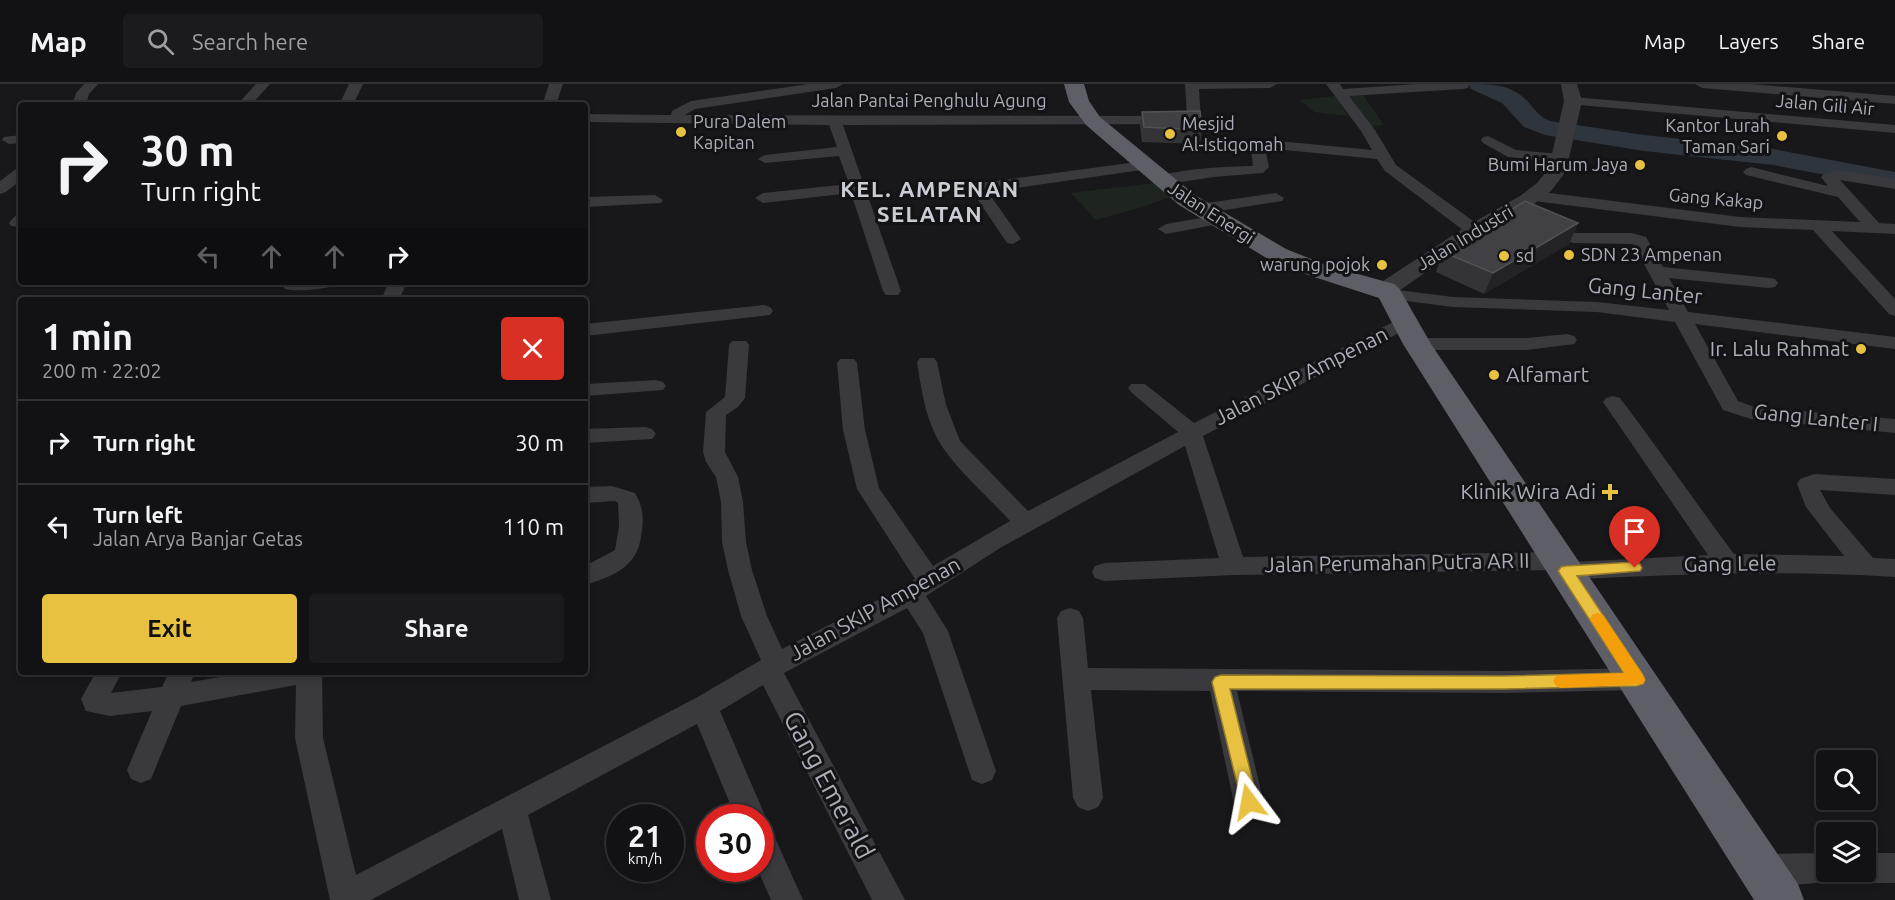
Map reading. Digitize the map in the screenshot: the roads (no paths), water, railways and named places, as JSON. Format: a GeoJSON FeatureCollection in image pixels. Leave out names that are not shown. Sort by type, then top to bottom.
{"type":"FeatureCollection","features":[{"type":"Feature","properties":{"kind":"highway","name":"Jalan Energi"},"geometry":{"type":"LineString","coordinates":[[1074,84],[1079,102],[1094,121],[1152,173],[1209,215],[1262,246],[1399,313]]}},
{"type":"Feature","properties":{"kind":"highway"},"geometry":{"type":"LineString","coordinates":[[1399,313],[1781,900]]}},
{"type":"Feature","properties":{"kind":"street"},"geometry":{"type":"LineString","coordinates":[[80,102],[83,93],[91,84]]}},
{"type":"Feature","properties":{"kind":"street"},"geometry":{"type":"LineString","coordinates":[[247,102],[263,84]]}},
{"type":"Feature","properties":{"kind":"street"},"geometry":{"type":"LineString","coordinates":[[347,102],[356,84]]}},
{"type":"Feature","properties":{"kind":"street"},"geometry":{"type":"LineString","coordinates":[[550,102],[556,84]]}},
{"type":"Feature","properties":{"kind":"street"},"geometry":{"type":"LineString","coordinates":[[729,84],[734,98]]}},
{"type":"Feature","properties":{"kind":"street"},"geometry":{"type":"LineString","coordinates":[[673,118],[688,106],[836,84]]}},
{"type":"Feature","properties":{"kind":"street"},"geometry":{"type":"LineString","coordinates":[[1192,84],[1270,84]]}},
{"type":"Feature","properties":{"kind":"street","name":"Jalan Pantai Penghulu Agung"},"geometry":{"type":"LineString","coordinates":[[588,118],[835,121],[1194,120],[1192,84]]}},
{"type":"Feature","properties":{"kind":"street"},"geometry":{"type":"LineString","coordinates":[[1702,84],[1830,89],[1891,100]]}},
{"type":"Feature","properties":{"kind":"street"},"geometry":{"type":"LineString","coordinates":[[1882,84],[1891,100]]}},
{"type":"Feature","properties":{"kind":"street"},"geometry":{"type":"LineString","coordinates":[[1336,88],[1462,85]]}},
{"type":"Feature","properties":{"kind":"street"},"geometry":{"type":"LineString","coordinates":[[1336,88],[1368,130],[1381,155],[1393,171],[1474,230]]}},
{"type":"Feature","properties":{"kind":"street","name":"Jalan Gili Air"},"geometry":{"type":"LineString","coordinates":[[1571,93],[1895,129]]}},
{"type":"Feature","properties":{"kind":"street","name":"Jalan Industri"},"geometry":{"type":"LineString","coordinates":[[1399,313],[1474,230],[1534,196],[1551,179],[1560,158],[1571,93]]}},
{"type":"Feature","properties":{"kind":"street"},"geometry":{"type":"LineString","coordinates":[[835,121],[892,291]]}},
{"type":"Feature","properties":{"kind":"street"},"geometry":{"type":"LineString","coordinates":[[1488,140],[1513,154],[1560,158]]}},
{"type":"Feature","properties":{"kind":"street"},"geometry":{"type":"LineString","coordinates":[[1013,238],[980,188],[1152,173],[1258,170],[1261,167],[1257,143],[1381,155]]}},
{"type":"Feature","properties":{"kind":"street"},"geometry":{"type":"LineString","coordinates":[[765,159],[844,151]]}},
{"type":"Feature","properties":{"kind":"street"},"geometry":{"type":"LineString","coordinates":[[1751,172],[1844,194]]}},
{"type":"Feature","properties":{"kind":"street"},"geometry":{"type":"LineString","coordinates":[[0,189],[18,174]]}},
{"type":"Feature","properties":{"kind":"street"},"geometry":{"type":"LineString","coordinates":[[1873,227],[1830,176],[1895,184]]}},
{"type":"Feature","properties":{"kind":"street"},"geometry":{"type":"LineString","coordinates":[[763,198],[859,188]]}},
{"type":"Feature","properties":{"kind":"street","name":"Gang Kakap"},"geometry":{"type":"LineString","coordinates":[[1534,196],[1685,216],[1895,229]]}},
{"type":"Feature","properties":{"kind":"street"},"geometry":{"type":"LineString","coordinates":[[1166,230],[1209,215],[1276,198]]}},
{"type":"Feature","properties":{"kind":"street"},"geometry":{"type":"LineString","coordinates":[[588,202],[655,200]]}},
{"type":"Feature","properties":{"kind":"street","name":"Gang Lanter I"},"geometry":{"type":"LineString","coordinates":[[1511,210],[1573,238],[1597,236],[1636,238],[1640,241],[1730,405],[1739,410],[1769,415],[1895,426]]}},
{"type":"Feature","properties":{"kind":"street"},"geometry":{"type":"LineString","coordinates":[[1818,226],[1895,310]]}},
{"type":"Feature","properties":{"kind":"street"},"geometry":{"type":"LineString","coordinates":[[1659,272],[1769,283]]}},
{"type":"Feature","properties":{"kind":"street","name":"Gang Lanter"},"geometry":{"type":"LineString","coordinates":[[1399,313],[1454,302],[1597,307],[1895,344]]}},
{"type":"Feature","properties":{"kind":"street"},"geometry":{"type":"LineString","coordinates":[[588,330],[764,311]]}},
{"type":"Feature","properties":{"kind":"street"},"geometry":{"type":"LineString","coordinates":[[1399,313],[1527,344],[1567,340]]}},
{"type":"Feature","properties":{"kind":"street","name":"Jalan SKIP Ampenan"},"geometry":{"type":"LineString","coordinates":[[364,894],[512,809],[704,707],[772,667],[920,587],[1026,523],[1399,313]]}},
{"type":"Feature","properties":{"kind":"street","name":"Gang Emerald"},"geometry":{"type":"LineString","coordinates":[[739,345],[736,393],[731,403],[716,412],[714,452],[717,462],[724,470],[729,486],[735,542],[743,579],[772,667],[889,900]]}},
{"type":"Feature","properties":{"kind":"street"},"geometry":{"type":"LineString","coordinates":[[927,362],[935,409],[942,430],[952,446],[1026,523]]}},
{"type":"Feature","properties":{"kind":"street"},"geometry":{"type":"LineString","coordinates":[[847,363],[855,430],[868,489],[920,587],[982,771]]}},
{"type":"Feature","properties":{"kind":"street"},"geometry":{"type":"LineString","coordinates":[[588,390],[656,386]]}},
{"type":"Feature","properties":{"kind":"street"},"geometry":{"type":"LineString","coordinates":[[1137,388],[1191,432]]}},
{"type":"Feature","properties":{"kind":"street"},"geometry":{"type":"LineString","coordinates":[[1613,402],[1727,563]]}},
{"type":"Feature","properties":{"kind":"street","name":"Jalan Perumahan Putra AR II"},"geometry":{"type":"LineString","coordinates":[[1191,432],[1234,566]]}},
{"type":"Feature","properties":{"kind":"street"},"geometry":{"type":"LineString","coordinates":[[588,436],[645,434]]}},
{"type":"Feature","properties":{"kind":"street"},"geometry":{"type":"LineString","coordinates":[[1866,566],[1810,495],[1808,484],[1814,482],[1895,487]]}},
{"type":"Feature","properties":{"kind":"street"},"geometry":{"type":"LineString","coordinates":[[588,495],[619,494],[625,496],[629,500],[632,514],[628,549],[625,554],[604,568],[588,575]]}},
{"type":"Feature","properties":{"kind":"street","name":"Gang Lele"},"geometry":{"type":"LineString","coordinates":[[1563,566],[1818,563],[1895,568]]}},
{"type":"Feature","properties":{"kind":"street","name":"Jalan Perumahan Putra AR II"},"geometry":{"type":"LineString","coordinates":[[1104,572],[1234,566],[1563,566]]}},
{"type":"Feature","properties":{"kind":"street"},"geometry":{"type":"LineString","coordinates":[[1070,618],[1088,798]]}},
{"type":"Feature","properties":{"kind":"street"},"geometry":{"type":"LineString","coordinates":[[107,675],[95,699],[96,703],[110,705],[177,685],[279,675]]}},
{"type":"Feature","properties":{"kind":"street"},"geometry":{"type":"LineString","coordinates":[[309,675],[309,738],[364,894]]}},
{"type":"Feature","properties":{"kind":"street"},"geometry":{"type":"LineString","coordinates":[[1076,679],[1221,682],[1637,680]]}},
{"type":"Feature","properties":{"kind":"street"},"geometry":{"type":"LineString","coordinates":[[1221,682],[1249,802]]}},
{"type":"Feature","properties":{"kind":"street"},"geometry":{"type":"LineString","coordinates":[[141,770],[177,685]]}},
{"type":"Feature","properties":{"kind":"street"},"geometry":{"type":"LineString","coordinates":[[704,707],[745,804]]}},
{"type":"Feature","properties":{"kind":"street"},"geometry":{"type":"LineString","coordinates":[[512,809],[535,900]]}},
{"type":"Feature","properties":{"kind":"street"},"geometry":{"type":"LineString","coordinates":[[1762,868],[1816,868]]}},
{"type":"Feature","properties":{"kind":"street"},"geometry":{"type":"LineString","coordinates":[[1876,868],[1895,868]]}},
{"type":"Feature","properties":{"kind":"street"},"geometry":{"type":"LineString","coordinates":[[774,871],[787,900]]}},
{"type":"Feature","properties":{"kind":"waterway"},"geometry":{"type":"LineString","coordinates":[[1479,84],[1510,98],[1519,105],[1532,122],[1545,128],[1644,143],[1773,157],[1895,180]]}},
{"type":"Feature","properties":{"kind":"place","name":"Pura Dalem Kapitan"},"geometry":{"type":"Point","coordinates":[681,132]}},
{"type":"Feature","properties":{"kind":"place","name":"Mesjid Al-Istiqomah"},"geometry":{"type":"Point","coordinates":[1170,134]}},
{"type":"Feature","properties":{"kind":"place","name":"Kantor Lurah Taman Sari"},"geometry":{"type":"Point","coordinates":[1782,136]}},
{"type":"Feature","properties":{"kind":"place","name":"Bumi Harum Jaya"},"geometry":{"type":"Point","coordinates":[1640,165]}},
{"type":"Feature","properties":{"kind":"place","name":"SDN 23 Ampenan"},"geometry":{"type":"Point","coordinates":[1569,255]}},
{"type":"Feature","properties":{"kind":"place","name":"sd"},"geometry":{"type":"Point","coordinates":[1504,256]}},
{"type":"Feature","properties":{"kind":"place","name":"warung pojok"},"geometry":{"type":"Point","coordinates":[1382,265]}},
{"type":"Feature","properties":{"kind":"place","name":"Ir. Lalu Rahmat"},"geometry":{"type":"Point","coordinates":[1861,349]}},
{"type":"Feature","properties":{"kind":"place","name":"Alfamart"},"geometry":{"type":"Point","coordinates":[1494,375]}},
{"type":"Feature","properties":{"kind":"place","name":"Klinik Wira Adi"},"geometry":{"type":"Point","coordinates":[1610,492]}},
{"type":"Feature","properties":{"kind":"district","name":"KEL. AMPENAN SELATAN"},"geometry":{"type":"Point","coordinates":[930,202]}}]}
